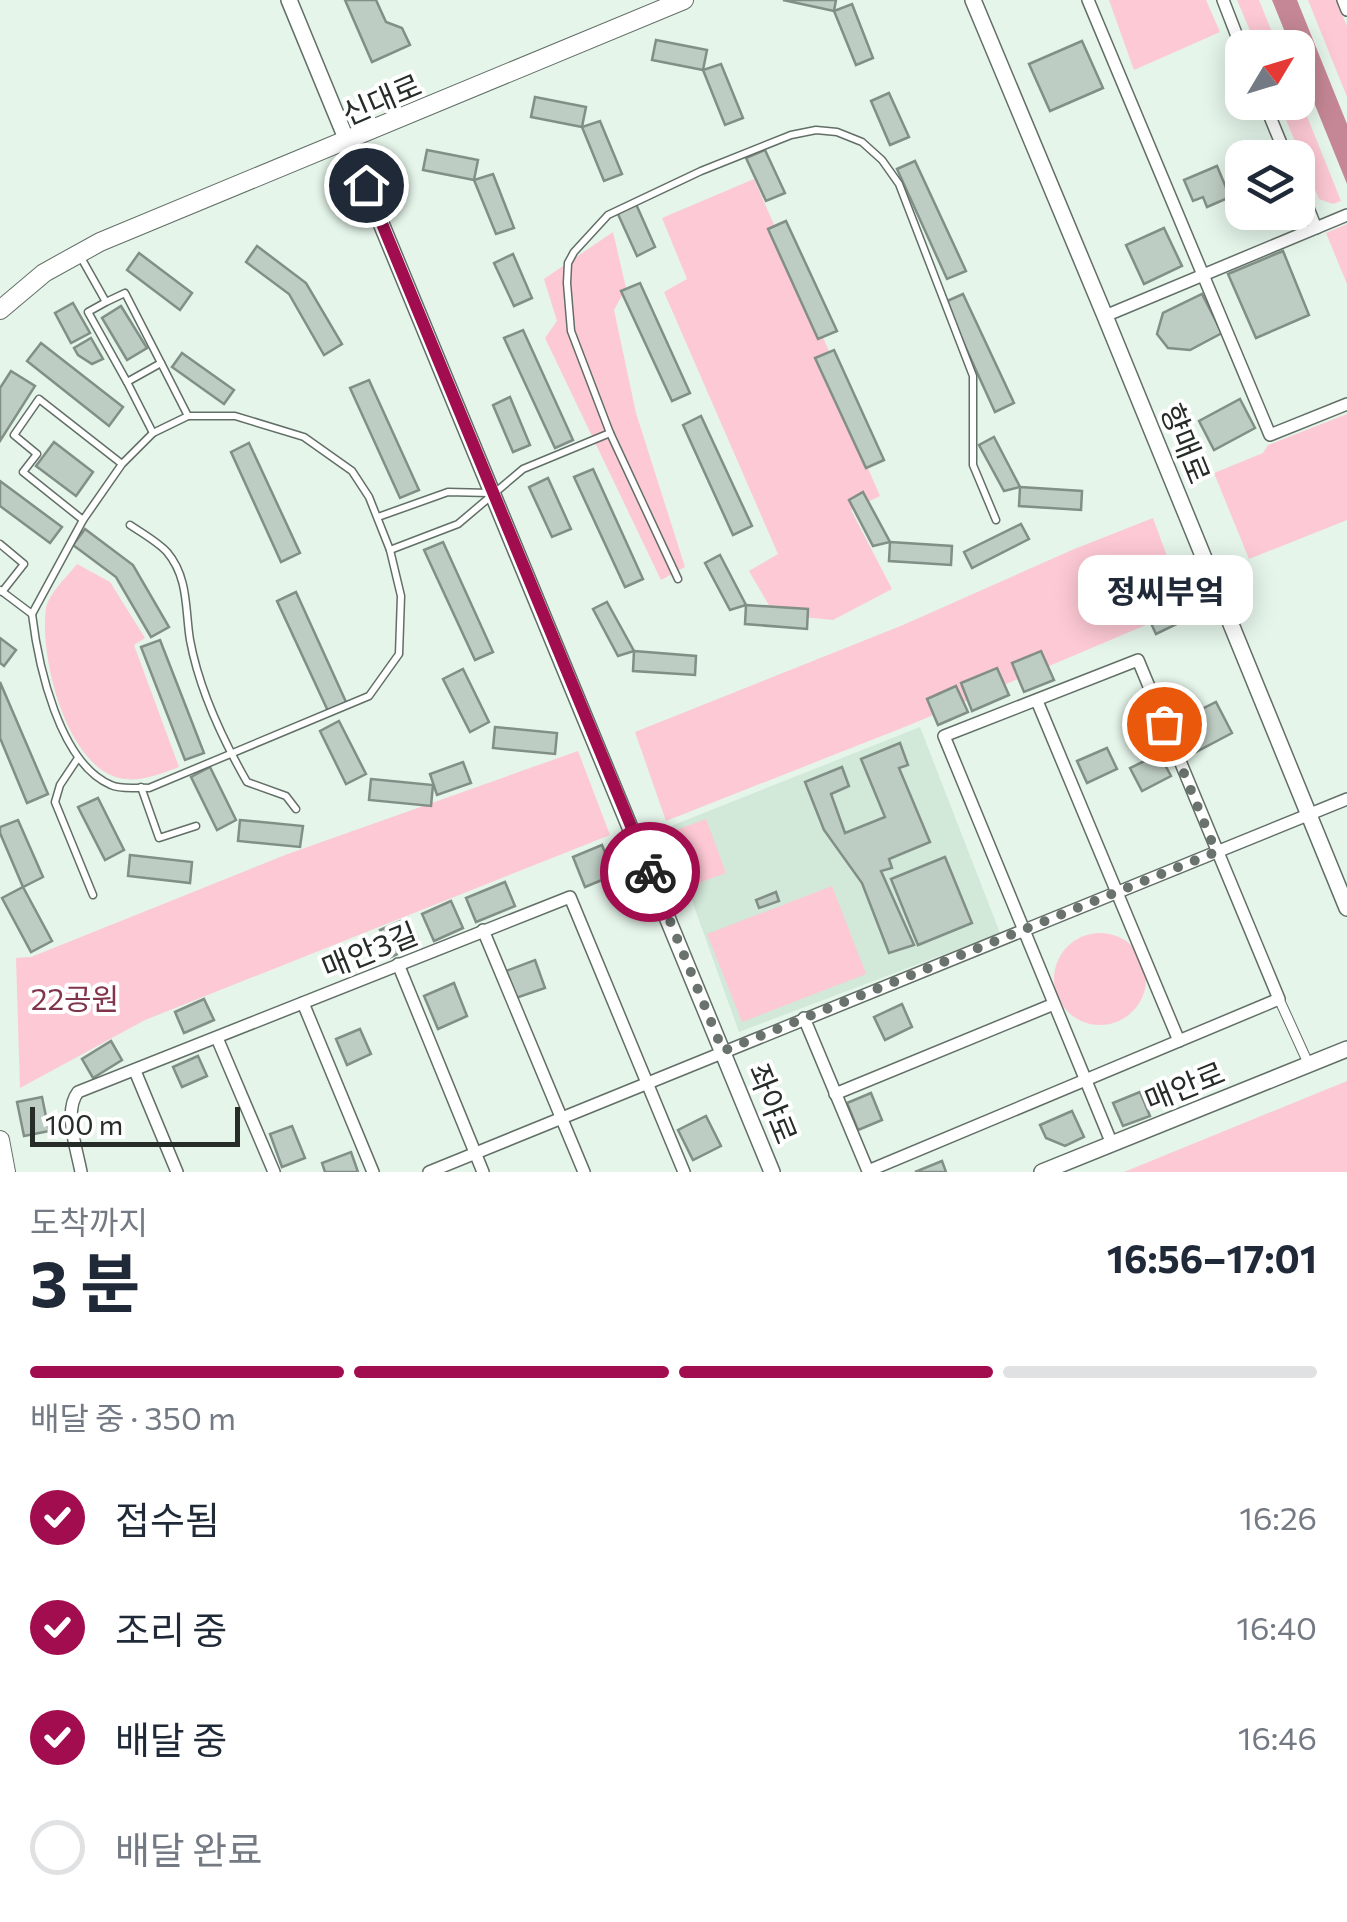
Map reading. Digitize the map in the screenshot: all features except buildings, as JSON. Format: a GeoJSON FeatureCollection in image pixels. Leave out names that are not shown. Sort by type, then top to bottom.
{"type":"FeatureCollection","features":[{"type":"Feature","properties":{"kind":"main road","name":"신대로"},"geometry":{"type":"LineString","coordinates":[[0,310],[22,289],[78,252],[684,0]]}},
{"type":"Feature","properties":{"kind":"main road"},"geometry":{"type":"LineString","coordinates":[[0,1140],[6,1172]]}},
{"type":"Feature","properties":{"kind":"street","name":"좌야로"},"geometry":{"type":"LineString","coordinates":[[289,0],[772,1172]]}},
{"type":"Feature","properties":{"kind":"street","name":"향매로"},"geometry":{"type":"LineString","coordinates":[[973,0],[1347,908]]}},
{"type":"Feature","properties":{"kind":"street"},"geometry":{"type":"LineString","coordinates":[[1088,0],[1270,435],[1347,404]]}},
{"type":"Feature","properties":{"kind":"street"},"geometry":{"type":"LineString","coordinates":[[1222,0],[1234,30]]}},
{"type":"Feature","properties":{"kind":"street"},"geometry":{"type":"LineString","coordinates":[[1343,0],[1347,10]]}},
{"type":"Feature","properties":{"kind":"street"},"geometry":{"type":"LineString","coordinates":[[1106,316],[1347,215]]}},
{"type":"Feature","properties":{"kind":"street"},"geometry":{"type":"LineString","coordinates":[[1112,1144],[944,736],[1138,660],[1309,1065]]}},
{"type":"Feature","properties":{"kind":"street"},"geometry":{"type":"LineString","coordinates":[[1037,701],[1179,1041]]}},
{"type":"Feature","properties":{"kind":"street"},"geometry":{"type":"LineString","coordinates":[[429,1172],[1347,800]]}},
{"type":"Feature","properties":{"kind":"street","name":"매안3길"},"geometry":{"type":"LineString","coordinates":[[81,1172],[72,1123],[73,1099],[78,1092],[570,897],[646,1082]]}},
{"type":"Feature","properties":{"kind":"street"},"geometry":{"type":"LineString","coordinates":[[483,930],[584,1172]]}},
{"type":"Feature","properties":{"kind":"street"},"geometry":{"type":"LineString","coordinates":[[398,964],[483,1172]]}},
{"type":"Feature","properties":{"kind":"street"},"geometry":{"type":"LineString","coordinates":[[804,1018],[868,1172],[1278,999]]}},
{"type":"Feature","properties":{"kind":"street"},"geometry":{"type":"LineString","coordinates":[[303,1003],[374,1172]]}},
{"type":"Feature","properties":{"kind":"street"},"geometry":{"type":"LineString","coordinates":[[836,1094],[1054,1004]]}},
{"type":"Feature","properties":{"kind":"street"},"geometry":{"type":"LineString","coordinates":[[217,1038],[274,1172]]}},
{"type":"Feature","properties":{"kind":"street","name":"매안로"},"geometry":{"type":"LineString","coordinates":[[1042,1172],[1347,1050]]}},
{"type":"Feature","properties":{"kind":"street"},"geometry":{"type":"LineString","coordinates":[[135,1071],[177,1172]]}},
{"type":"Feature","properties":{"kind":"street"},"geometry":{"type":"LineString","coordinates":[[646,1082],[684,1172]]}},
{"type":"Feature","properties":{"kind":"lane"},"geometry":{"type":"LineString","coordinates":[[678,579],[610,433],[571,331],[568,263],[608,215],[791,134],[837,132],[862,142],[882,160],[898,184],[973,376],[972,465],[996,520]]}},
{"type":"Feature","properties":{"kind":"lane"},"geometry":{"type":"LineString","coordinates":[[78,252],[106,302]]}},
{"type":"Feature","properties":{"kind":"lane"},"geometry":{"type":"LineString","coordinates":[[153,433],[88,312],[125,292],[188,416]]}},
{"type":"Feature","properties":{"kind":"lane"},"geometry":{"type":"LineString","coordinates":[[127,382],[162,364]]}},
{"type":"Feature","properties":{"kind":"lane"},"geometry":{"type":"LineString","coordinates":[[82,520],[23,472],[36,454],[14,435],[38,399],[122,464]]}},
{"type":"Feature","properties":{"kind":"lane"},"geometry":{"type":"LineString","coordinates":[[188,416],[234,416],[304,436],[352,471],[369,497],[390,550],[401,596],[399,654],[370,696],[150,788],[112,786],[78,758],[47,692],[32,614],[82,520],[122,464],[153,433],[188,416]]}},
{"type":"Feature","properties":{"kind":"lane"},"geometry":{"type":"LineString","coordinates":[[390,550],[458,524],[523,470],[610,433]]}},
{"type":"Feature","properties":{"kind":"lane"},"geometry":{"type":"LineString","coordinates":[[378,517],[448,492],[491,493]]}},
{"type":"Feature","properties":{"kind":"lane"},"geometry":{"type":"LineString","coordinates":[[130,524],[168,553],[188,594],[190,640],[231,754],[248,782],[286,796],[296,808]]}},
{"type":"Feature","properties":{"kind":"lane"},"geometry":{"type":"LineString","coordinates":[[0,544],[24,564],[1,591],[32,614]]}},
{"type":"Feature","properties":{"kind":"lane"},"geometry":{"type":"LineString","coordinates":[[78,758],[60,785],[55,802],[93,895]]}},
{"type":"Feature","properties":{"kind":"lane"},"geometry":{"type":"LineString","coordinates":[[141,787],[158,838],[196,826]]}},
{"type":"Feature","properties":{"kind":"shaded area"},"geometry":{"type":"Polygon","coordinates":[[[1272,0],[1297,0],[1309,30],[1284,30],[1272,0]]]}},
{"type":"Feature","properties":{"kind":"shaded area"},"geometry":{"type":"Polygon","coordinates":[[[1315,45],[1347,124],[1347,184],[1315,105],[1315,45]]]}},
{"type":"Feature","properties":{"kind":"shaded area"},"geometry":{"type":"Polygon","coordinates":[[[920,727],[1000,933],[739,1032],[666,828],[920,727]]]}},
{"type":"Feature","properties":{"kind":"green space"},"geometry":{"type":"Polygon","coordinates":[[[1109,0],[1206,0],[1220,32],[1134,70],[1109,0]]]}},
{"type":"Feature","properties":{"kind":"green space"},"geometry":{"type":"Polygon","coordinates":[[[1237,0],[1259,0],[1271,30],[1250,30],[1237,0]]]}},
{"type":"Feature","properties":{"kind":"green space"},"geometry":{"type":"Polygon","coordinates":[[[1308,0],[1336,0],[1347,26],[1347,97],[1308,0]]]}},
{"type":"Feature","properties":{"kind":"green space"},"geometry":{"type":"Polygon","coordinates":[[[1286,120],[1308,120],[1341,201],[1333,204],[1319,199],[1315,189],[1315,140],[1294,140],[1286,120]]]}},
{"type":"Feature","properties":{"kind":"green space"},"geometry":{"type":"Polygon","coordinates":[[[754,179],[832,358],[821,360],[880,496],[851,510],[892,589],[833,620],[774,614],[749,571],[778,554],[664,292],[687,279],[662,218],[754,179]]]}},
{"type":"Feature","properties":{"kind":"green space"},"geometry":{"type":"Polygon","coordinates":[[[1347,224],[1347,284],[1326,233],[1347,224]]]}},
{"type":"Feature","properties":{"kind":"green space"},"geometry":{"type":"Polygon","coordinates":[[[613,232],[626,288],[614,310],[636,413],[685,567],[661,580],[545,338],[557,321],[544,279],[613,232]]]}},
{"type":"Feature","properties":{"kind":"green space"},"geometry":{"type":"Polygon","coordinates":[[[1347,414],[1347,520],[1249,559],[1214,473],[1263,453],[1268,445],[1347,414]]]}},
{"type":"Feature","properties":{"kind":"green space"},"geometry":{"type":"Polygon","coordinates":[[[1153,518],[1186,608],[912,724],[666,821],[635,732],[903,625],[1153,518]]]}},
{"type":"Feature","properties":{"kind":"green space"},"geometry":{"type":"Polygon","coordinates":[[[77,564],[110,582],[145,638],[134,645],[179,767],[142,779],[119,778],[100,769],[84,753],[71,731],[52,680],[45,629],[50,597],[77,564]]]}},
{"type":"Feature","properties":{"kind":"green space","name":"22공원"},"geometry":{"type":"Polygon","coordinates":[[[578,751],[610,835],[145,1020],[20,1088],[16,958],[31,957],[285,855],[578,751]]]}},
{"type":"Feature","properties":{"kind":"green space"},"geometry":{"type":"Polygon","coordinates":[[[706,819],[726,873],[690,886],[671,832],[706,819]]]}},
{"type":"Feature","properties":{"kind":"green space"},"geometry":{"type":"Polygon","coordinates":[[[832,886],[866,974],[742,1022],[707,934],[832,886]]]}},
{"type":"Feature","properties":{"kind":"green space"},"geometry":{"type":"Polygon","coordinates":[[[1091,933],[1109,933],[1126,940],[1139,953],[1146,979],[1139,1005],[1126,1018],[1109,1025],[1091,1025],[1074,1018],[1061,1005],[1054,988],[1054,970],[1061,953],[1074,940],[1091,933]]]}},
{"type":"Feature","properties":{"kind":"green space"},"geometry":{"type":"Polygon","coordinates":[[[1347,1081],[1347,1172],[1124,1172],[1347,1081]]]}},
{"type":"Feature","properties":{"kind":"way so far"},"geometry":{"type":"LineString","coordinates":[[650,872],[723,1051],[1216,852],[1164,724]]}},
{"type":"Feature","properties":{"kind":"place","name":"정씨부엌"},"geometry":{"type":"Point","coordinates":[1164,724]}},
{"type":"Feature","properties":{"kind":"route"},"geometry":{"type":"LineString","coordinates":[[366,185],[650,872]]}}]}
